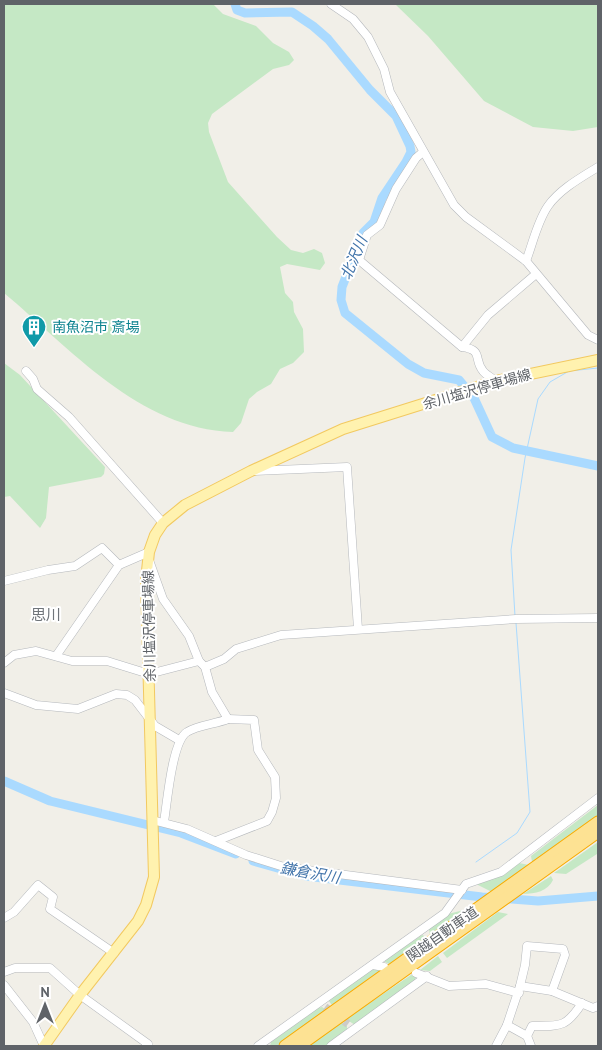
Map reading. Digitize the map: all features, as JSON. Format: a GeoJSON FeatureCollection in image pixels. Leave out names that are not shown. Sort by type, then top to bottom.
{"type":"FeatureCollection","features":[{"type":"Feature","properties":{"kind":"highway","name":"関越自動車道"},"geometry":{"type":"LineString","coordinates":[[509,892],[598,822]]}},
{"type":"Feature","properties":{"kind":"highway","name":"関越自動車道"},"geometry":{"type":"LineString","coordinates":[[285,1046],[598,832]]}},
{"type":"Feature","properties":{"kind":"highway","name":"関越自動車道"},"geometry":{"type":"LineString","coordinates":[[299,1046],[477,914]]}},
{"type":"Feature","properties":{"kind":"main road","name":"余川塩沢停車場線"},"geometry":{"type":"LineString","coordinates":[[44,1046],[80,995],[138,922],[146,905],[154,877],[146,580],[148,556],[155,536],[163,523],[185,505],[251,471],[326,436],[496,381],[598,360]]}},
{"type":"Feature","properties":{"kind":"street"},"geometry":{"type":"LineString","coordinates":[[331,4],[353,19],[368,36],[384,69],[390,92],[454,205],[466,217],[526,261],[588,335],[598,340]]}},
{"type":"Feature","properties":{"kind":"street"},"geometry":{"type":"LineString","coordinates":[[423,152],[416,158],[396,189],[380,225],[367,235],[359,260],[462,346],[472,348],[478,355],[482,370],[496,381]]}},
{"type":"Feature","properties":{"kind":"street"},"geometry":{"type":"LineString","coordinates":[[526,261],[540,220],[549,204],[574,182],[598,167]]}},
{"type":"Feature","properties":{"kind":"street"},"geometry":{"type":"LineString","coordinates":[[462,346],[488,315],[536,274]]}},
{"type":"Feature","properties":{"kind":"street"},"geometry":{"type":"LineString","coordinates":[[26,372],[33,379],[37,389],[69,417],[163,523]]}},
{"type":"Feature","properties":{"kind":"street"},"geometry":{"type":"LineString","coordinates":[[251,471],[347,467],[358,629]]}},
{"type":"Feature","properties":{"kind":"street"},"geometry":{"type":"LineString","coordinates":[[4,581],[48,570],[75,566],[102,548],[119,565]]}},
{"type":"Feature","properties":{"kind":"street"},"geometry":{"type":"LineString","coordinates":[[56,656],[119,565],[148,556],[164,599],[189,636],[212,692],[228,719]]}},
{"type":"Feature","properties":{"kind":"street"},"geometry":{"type":"LineString","coordinates":[[4,663],[14,655],[36,651],[72,661],[107,661],[149,674],[224,660],[236,649],[281,635],[516,619],[598,618]]}},
{"type":"Feature","properties":{"kind":"street"},"geometry":{"type":"LineString","coordinates":[[4,694],[36,705],[78,709],[116,694],[127,695],[135,700],[154,726],[179,740]]}},
{"type":"Feature","properties":{"kind":"street"},"geometry":{"type":"LineString","coordinates":[[164,822],[168,787],[179,740],[188,732],[228,719],[254,720],[258,750],[275,777],[276,798],[272,812],[267,821],[216,841]]}},
{"type":"Feature","properties":{"kind":"street"},"geometry":{"type":"LineString","coordinates":[[262,1045],[322,1005],[372,965],[445,913],[466,884],[501,872],[598,798]]}},
{"type":"Feature","properties":{"kind":"street"},"geometry":{"type":"LineString","coordinates":[[152,820],[164,822],[216,841],[246,855],[284,867],[460,891]]}},
{"type":"Feature","properties":{"kind":"street"},"geometry":{"type":"LineString","coordinates":[[4,918],[14,912],[38,885],[53,897],[50,910],[114,953]]}},
{"type":"Feature","properties":{"kind":"street"},"geometry":{"type":"LineString","coordinates":[[496,1046],[507,1025],[519,989],[525,965],[527,946],[562,949],[565,955],[552,991]]}},
{"type":"Feature","properties":{"kind":"street"},"geometry":{"type":"LineString","coordinates":[[372,965],[384,967]]}},
{"type":"Feature","properties":{"kind":"street"},"geometry":{"type":"LineString","coordinates":[[4,972],[15,968],[50,968],[80,995],[148,1044],[146,1046]]}},
{"type":"Feature","properties":{"kind":"street"},"geometry":{"type":"LineString","coordinates":[[416,973],[449,986],[486,984],[552,991],[593,1008],[598,1006]]}},
{"type":"Feature","properties":{"kind":"street"},"geometry":{"type":"LineString","coordinates":[[331,1046],[351,1026],[427,976]]}},
{"type":"Feature","properties":{"kind":"street"},"geometry":{"type":"LineString","coordinates":[[4,985],[33,1022],[44,1046]]}},
{"type":"Feature","properties":{"kind":"street"},"geometry":{"type":"LineString","coordinates":[[527,1036],[532,1026],[561,1026],[572,1019],[582,1003]]}},
{"type":"Feature","properties":{"kind":"street"},"geometry":{"type":"LineString","coordinates":[[507,1025],[527,1036],[531,1046]]}},
{"type":"Feature","properties":{"kind":"green space"},"geometry":{"type":"Polygon","coordinates":[[[4,4],[213,4],[223,14],[256,26],[273,43],[289,52],[294,60],[289,65],[273,69],[212,114],[208,123],[209,132],[228,182],[291,250],[303,253],[314,249],[322,253],[325,263],[320,270],[287,264],[280,267],[285,293],[293,302],[294,312],[303,329],[304,352],[293,363],[280,369],[271,384],[249,399],[241,423],[233,432],[199,427],[167,417],[137,401],[108,382],[4,293],[4,4]]]}},
{"type":"Feature","properties":{"kind":"green space"},"geometry":{"type":"Polygon","coordinates":[[[395,4],[598,4],[598,127],[573,131],[533,127],[484,101],[428,36],[395,4]]]}},
{"type":"Feature","properties":{"kind":"green space"},"geometry":{"type":"Polygon","coordinates":[[[4,363],[20,375],[105,467],[104,474],[101,477],[49,487],[46,518],[40,528],[10,496],[4,497],[4,363]]]}},
{"type":"Feature","properties":{"kind":"green space"},"geometry":{"type":"Polygon","coordinates":[[[598,805],[598,815],[532,862],[531,856],[598,805]]]}},
{"type":"Feature","properties":{"kind":"green space"},"geometry":{"type":"Polygon","coordinates":[[[598,842],[597,854],[566,874],[554,873],[598,842]]]}},
{"type":"Feature","properties":{"kind":"green space"},"geometry":{"type":"Polygon","coordinates":[[[519,863],[529,865],[492,892],[476,884],[502,875],[519,863]]]}},
{"type":"Feature","properties":{"kind":"green space"},"geometry":{"type":"Polygon","coordinates":[[[551,876],[553,880],[548,887],[536,892],[523,894],[551,876]]]}},
{"type":"Feature","properties":{"kind":"green space"},"geometry":{"type":"Polygon","coordinates":[[[466,910],[430,935],[429,929],[448,914],[466,910]]]}},
{"type":"Feature","properties":{"kind":"green space"},"geometry":{"type":"Polygon","coordinates":[[[498,912],[508,914],[447,958],[443,953],[498,912]]]}},
{"type":"Feature","properties":{"kind":"green space"},"geometry":{"type":"Polygon","coordinates":[[[422,935],[427,937],[389,964],[385,962],[385,960],[422,935]]]}},
{"type":"Feature","properties":{"kind":"green space"},"geometry":{"type":"Polygon","coordinates":[[[438,956],[442,962],[430,971],[420,970],[438,956]]]}},
{"type":"Feature","properties":{"kind":"green space"},"geometry":{"type":"Polygon","coordinates":[[[373,968],[382,969],[332,1005],[328,1000],[373,968]]]}},
{"type":"Feature","properties":{"kind":"green space"},"geometry":{"type":"Polygon","coordinates":[[[411,975],[416,976],[415,981],[355,1025],[346,1019],[411,975]]]}},
{"type":"Feature","properties":{"kind":"green space"},"geometry":{"type":"Polygon","coordinates":[[[322,1007],[326,1010],[277,1046],[270,1046],[271,1042],[322,1007]]]}},
{"type":"Feature","properties":{"kind":"green space"},"geometry":{"type":"Polygon","coordinates":[[[342,1022],[347,1026],[347,1030],[328,1046],[309,1046],[342,1022]]]}},
{"type":"Feature","properties":{"kind":"waterway","name":"北沢川"},"geometry":{"type":"LineString","coordinates":[[235,4],[237,10],[245,13],[292,12],[313,26],[328,39],[370,90],[396,116],[410,146],[411,152],[382,198],[374,222],[363,233],[342,287],[341,300],[345,313],[408,364],[424,373],[459,380],[474,398],[492,437],[513,448],[598,466]]}},
{"type":"Feature","properties":{"kind":"waterway"},"geometry":{"type":"LineString","coordinates":[[515,616],[511,550],[525,458],[538,399],[550,382],[569,371],[598,368]]}},
{"type":"Feature","properties":{"kind":"waterway"},"geometry":{"type":"LineString","coordinates":[[476,862],[517,833],[530,812],[516,623]]}},
{"type":"Feature","properties":{"kind":"waterway","name":"鎌倉沢川"},"geometry":{"type":"LineString","coordinates":[[4,781],[50,801],[181,833],[236,854]]}},
{"type":"Feature","properties":{"kind":"waterway","name":"鎌倉沢川"},"geometry":{"type":"LineString","coordinates":[[253,861],[306,876],[482,897],[538,901],[598,896]]}},
{"type":"Feature","properties":{"kind":"tunnel"},"geometry":{"type":"LineString","coordinates":[[325,1007],[348,1024]]}},
{"type":"Feature","properties":{"kind":"place","name":"南魚沼市 斎場"},"geometry":{"type":"Point","coordinates":[34,348]}},
{"type":"Feature","properties":{"kind":"district","name":"思川"},"geometry":{"type":"Point","coordinates":[46,615]}}]}
